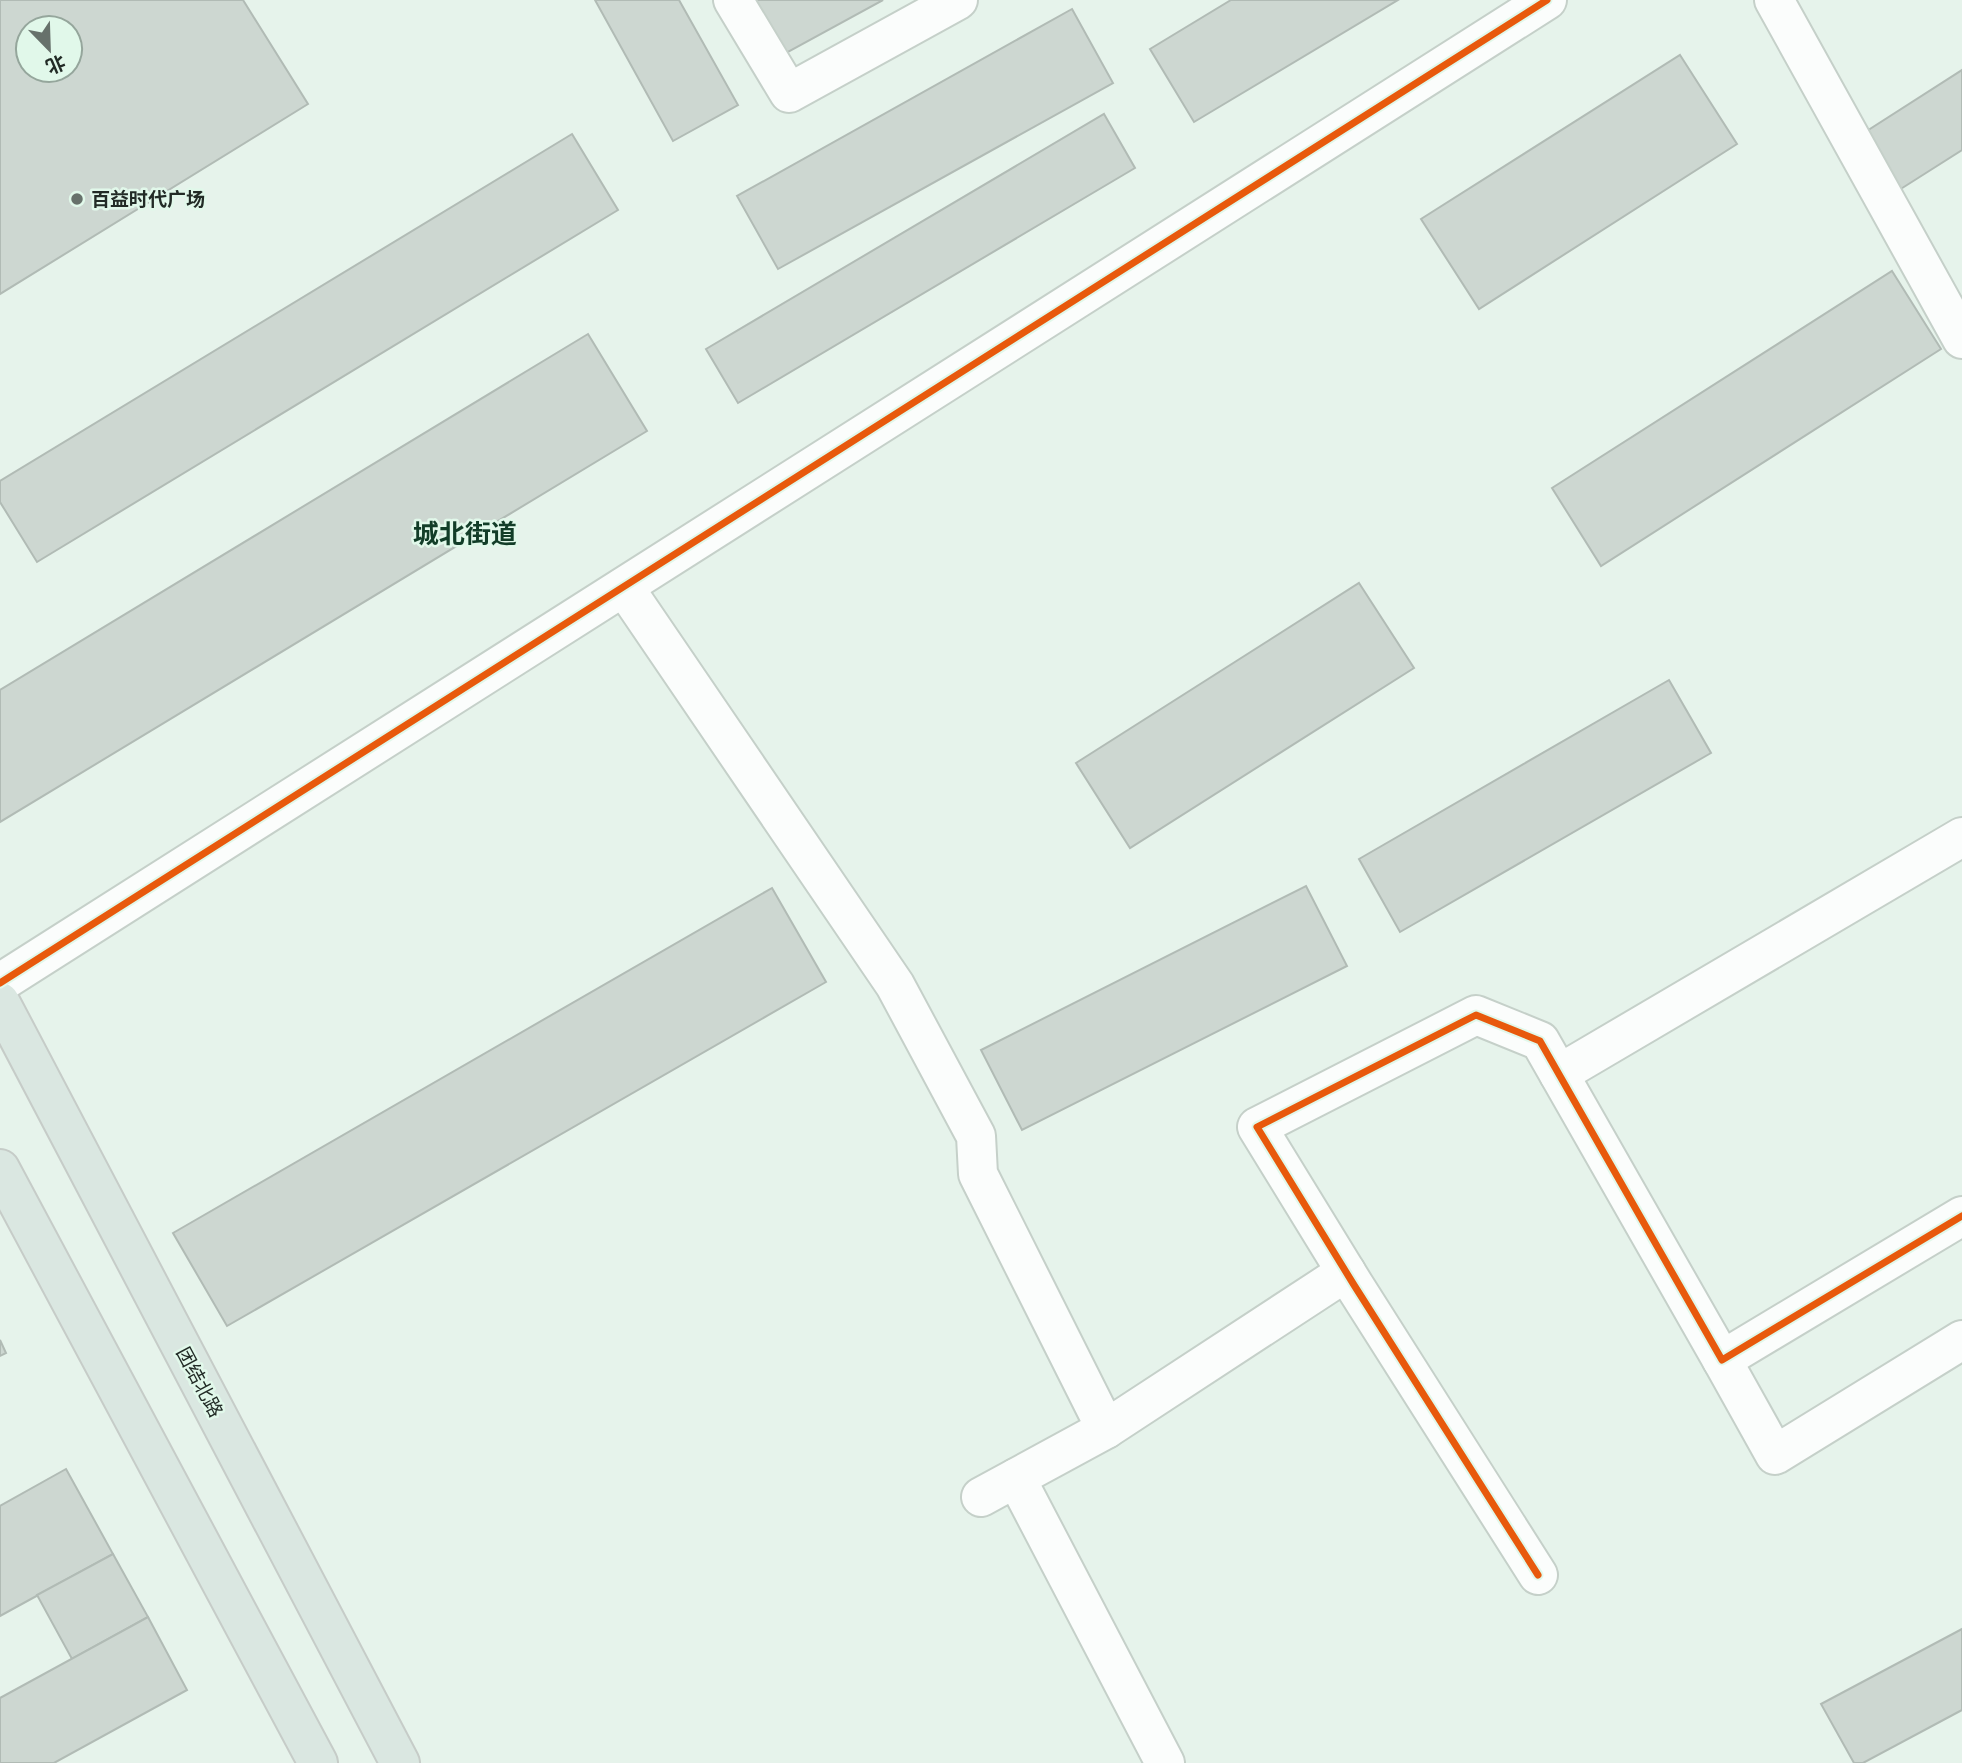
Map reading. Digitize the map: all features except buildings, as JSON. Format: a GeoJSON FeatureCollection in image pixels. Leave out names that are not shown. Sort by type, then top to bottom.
{"type":"FeatureCollection","features":[{"type":"Feature","properties":{"kind":"main road","name":"团结北路"},"geometry":{"type":"LineString","coordinates":[[0,1002],[400,1763]]}},
{"type":"Feature","properties":{"kind":"main road"},"geometry":{"type":"LineString","coordinates":[[0,1169],[318,1763]]}},
{"type":"Feature","properties":{"kind":"street"},"geometry":{"type":"LineString","coordinates":[[733,0],[789,93],[958,0]]}},
{"type":"Feature","properties":{"kind":"street"},"geometry":{"type":"LineString","coordinates":[[0,983],[1547,0]]}},
{"type":"Feature","properties":{"kind":"street"},"geometry":{"type":"LineString","coordinates":[[1774,0],[1962,339]]}},
{"type":"Feature","properties":{"kind":"street"},"geometry":{"type":"LineString","coordinates":[[624,587],[895,985],[976,1136],[978,1174],[1105,1429]]}},
{"type":"Feature","properties":{"kind":"street"},"geometry":{"type":"LineString","coordinates":[[1559,1074],[1962,837]]}},
{"type":"Feature","properties":{"kind":"street"},"geometry":{"type":"LineString","coordinates":[[1538,1575],[1257,1127],[1475,1015],[1540,1041],[1775,1455],[1962,1340]]}},
{"type":"Feature","properties":{"kind":"street"},"geometry":{"type":"LineString","coordinates":[[1722,1360],[1962,1216]]}},
{"type":"Feature","properties":{"kind":"street"},"geometry":{"type":"LineString","coordinates":[[981,1497],[1105,1429],[1346,1272]]}},
{"type":"Feature","properties":{"kind":"street"},"geometry":{"type":"LineString","coordinates":[[1016,1478],[1165,1763]]}},
{"type":"Feature","properties":{"kind":"cycle path"},"geometry":{"type":"LineString","coordinates":[[0,983],[1547,0]]}},
{"type":"Feature","properties":{"kind":"cycle path"},"geometry":{"type":"LineString","coordinates":[[1538,1575],[1257,1127],[1476,1015],[1540,1041],[1722,1360],[1962,1216]]}},
{"type":"Feature","properties":{"kind":"place","name":"百益时代广场"},"geometry":{"type":"Point","coordinates":[77,199]}},
{"type":"Feature","properties":{"kind":"district","name":"城北街道"},"geometry":{"type":"Point","coordinates":[465,534]}}]}
